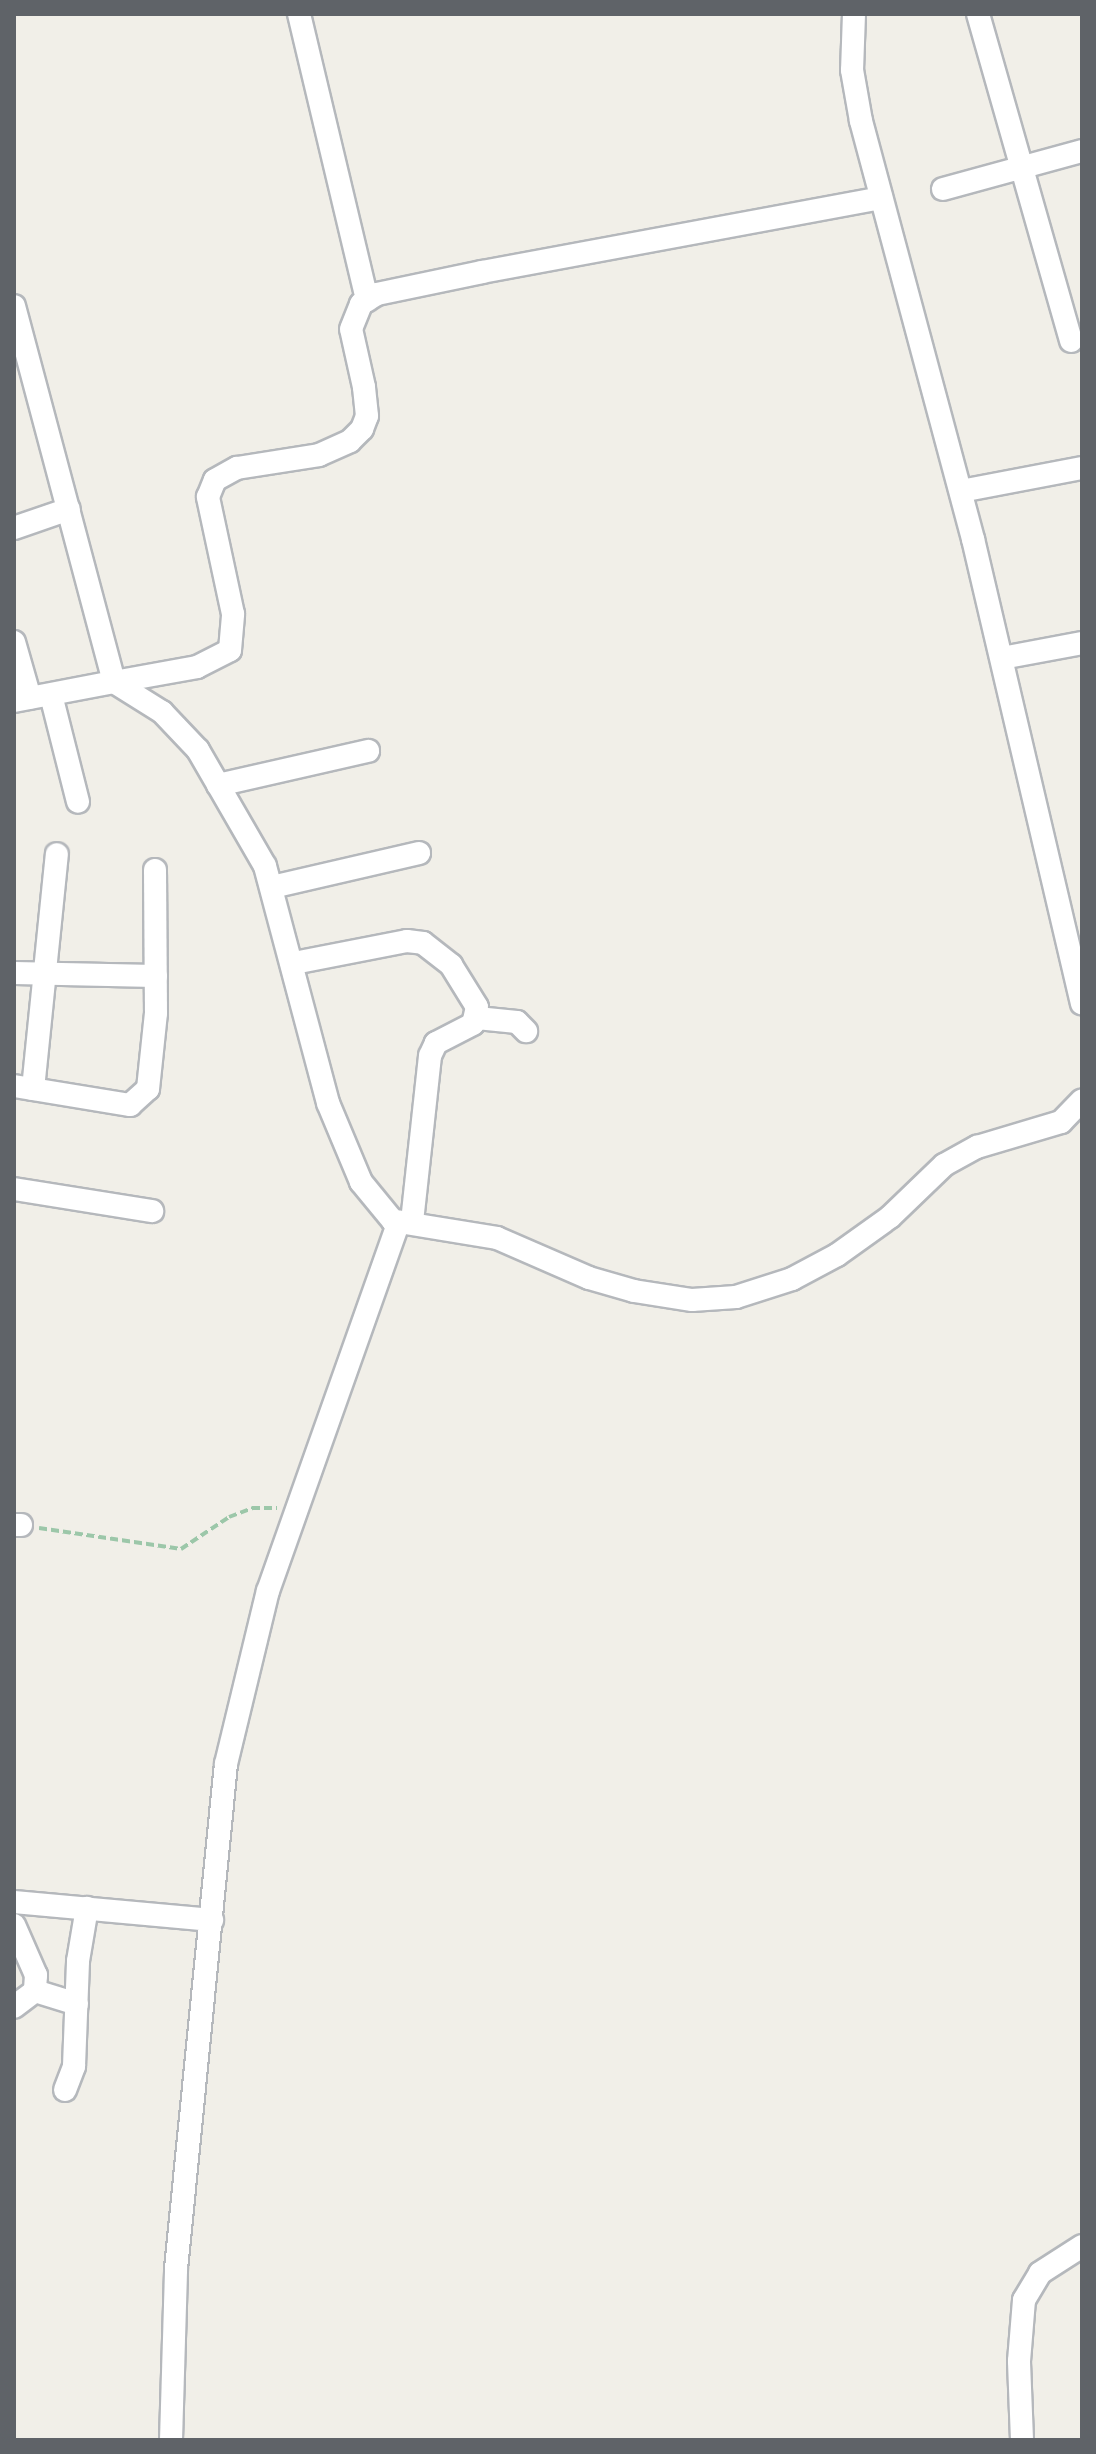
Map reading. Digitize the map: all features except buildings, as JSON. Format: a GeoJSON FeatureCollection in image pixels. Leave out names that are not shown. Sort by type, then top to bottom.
{"type":"FeatureCollection","features":[{"type":"Feature","properties":{"kind":"street"},"geometry":{"type":"LineString","coordinates":[[299,14],[367,300]]}},
{"type":"Feature","properties":{"kind":"street"},"geometry":{"type":"LineString","coordinates":[[854,14],[852,70],[881,198],[961,491],[1082,1003]]}},
{"type":"Feature","properties":{"kind":"street"},"geometry":{"type":"LineString","coordinates":[[978,14],[1071,341]]}},
{"type":"Feature","properties":{"kind":"street"},"geometry":{"type":"LineString","coordinates":[[943,189],[1082,151]]}},
{"type":"Feature","properties":{"kind":"street"},"geometry":{"type":"LineString","coordinates":[[32,698],[197,667],[230,650],[233,614],[212,521],[215,480],[237,468],[319,455],[362,429],[367,416],[364,387],[351,329],[354,312],[367,300],[482,272],[881,198]]}},
{"type":"Feature","properties":{"kind":"street"},"geometry":{"type":"LineString","coordinates":[[14,306],[114,682],[181,729],[218,785],[272,887],[294,963],[301,1018],[328,1103],[361,1182],[376,1205],[405,1223],[497,1238],[589,1278],[634,1291],[692,1300],[736,1297],[792,1279],[837,1255],[890,1217],[944,1165],[977,1147],[1061,1122],[1082,1100]]}},
{"type":"Feature","properties":{"kind":"street"},"geometry":{"type":"LineString","coordinates":[[961,491],[1082,468]]}},
{"type":"Feature","properties":{"kind":"street"},"geometry":{"type":"LineString","coordinates":[[14,528],[69,509]]}},
{"type":"Feature","properties":{"kind":"street"},"geometry":{"type":"LineString","coordinates":[[14,642],[32,698],[78,802]]}},
{"type":"Feature","properties":{"kind":"street"},"geometry":{"type":"LineString","coordinates":[[1002,658],[1082,643]]}},
{"type":"Feature","properties":{"kind":"street"},"geometry":{"type":"LineString","coordinates":[[218,785],[368,751]]}},
{"type":"Feature","properties":{"kind":"street"},"geometry":{"type":"LineString","coordinates":[[272,887],[419,853]]}},
{"type":"Feature","properties":{"kind":"street"},"geometry":{"type":"LineString","coordinates":[[57,854],[46,973],[24,1087],[130,1105],[139,1102],[148,1089],[156,976],[155,870]]}},
{"type":"Feature","properties":{"kind":"street"},"geometry":{"type":"LineString","coordinates":[[294,963],[407,941],[423,943],[462,978],[477,1018]]}},
{"type":"Feature","properties":{"kind":"street"},"geometry":{"type":"LineString","coordinates":[[14,973],[156,976]]}},
{"type":"Feature","properties":{"kind":"street"},"geometry":{"type":"LineString","coordinates":[[171,2440],[176,2269],[234,1725],[296,1509],[405,1223],[430,1056],[436,1043],[477,1018],[517,1022],[526,1031]]}},
{"type":"Feature","properties":{"kind":"street"},"geometry":{"type":"LineString","coordinates":[[14,1189],[152,1211]]}},
{"type":"Feature","properties":{"kind":"street"},"geometry":{"type":"LineString","coordinates":[[14,1902],[212,1920]]}},
{"type":"Feature","properties":{"kind":"street"},"geometry":{"type":"LineString","coordinates":[[65,2090],[74,2066],[87,1908]]}},
{"type":"Feature","properties":{"kind":"street"},"geometry":{"type":"LineString","coordinates":[[14,1925],[36,1975],[35,1991],[14,2007]]}},
{"type":"Feature","properties":{"kind":"street"},"geometry":{"type":"LineString","coordinates":[[35,1991],[77,2004]]}},
{"type":"Feature","properties":{"kind":"street"},"geometry":{"type":"LineString","coordinates":[[1022,2440],[1019,2361],[1024,2300],[1040,2273],[1082,2246]]}},
{"type":"Feature","properties":{"kind":"path"},"geometry":{"type":"LineString","coordinates":[[18,1525],[181,1549],[252,1508],[296,1509]]}}]}
